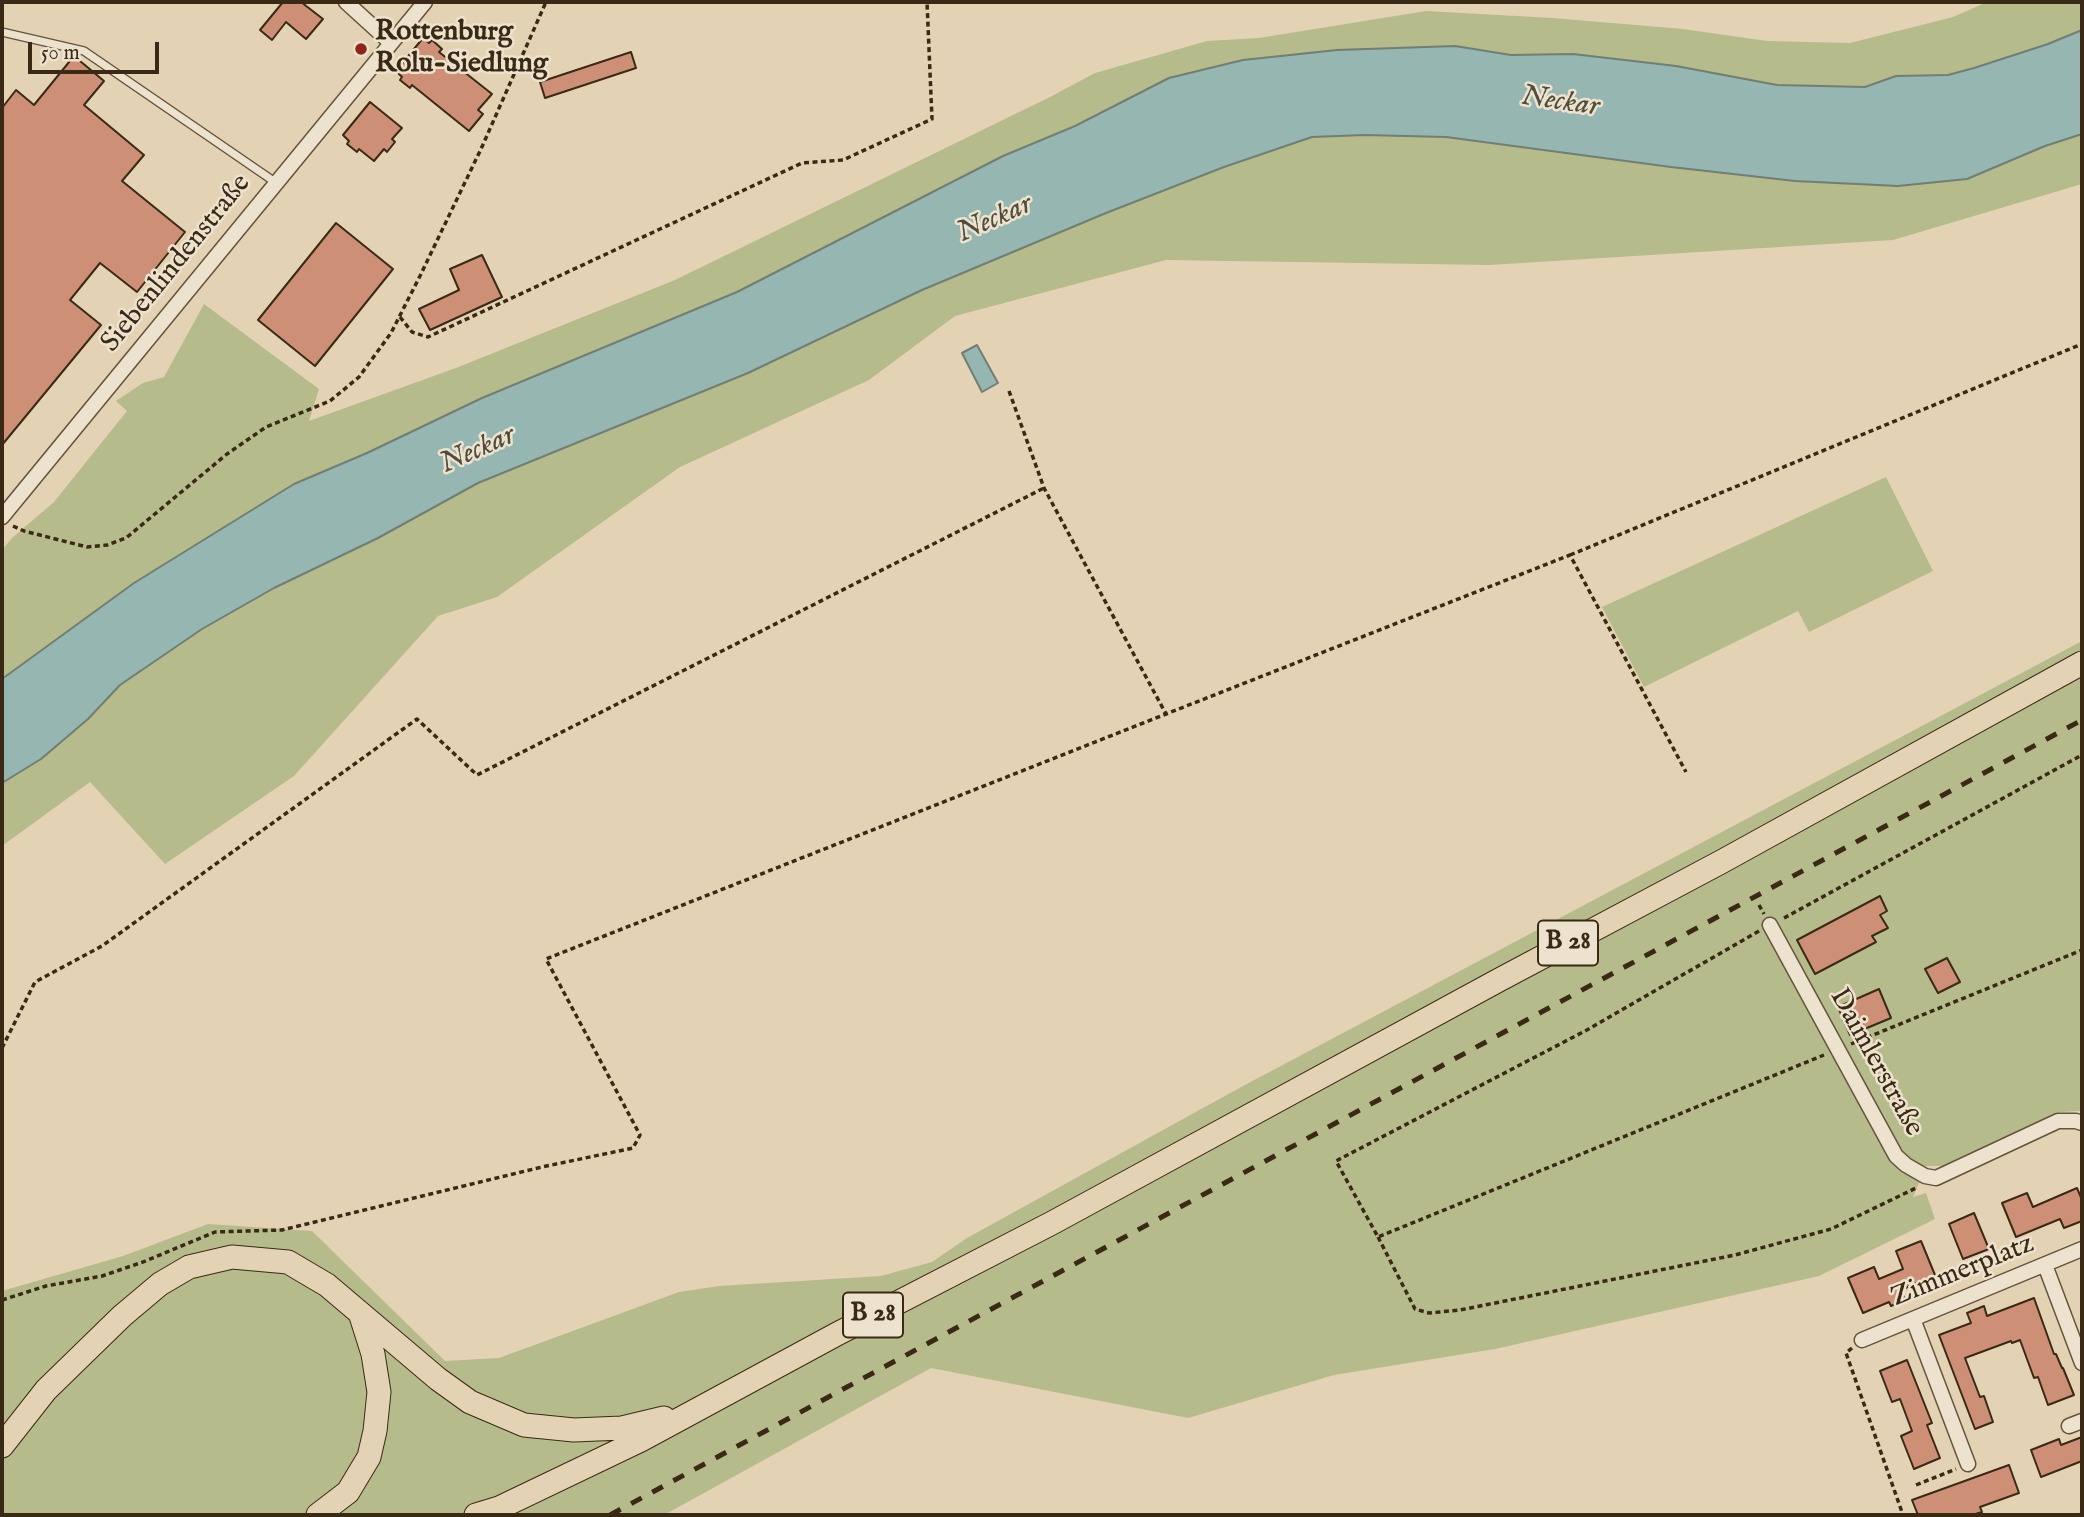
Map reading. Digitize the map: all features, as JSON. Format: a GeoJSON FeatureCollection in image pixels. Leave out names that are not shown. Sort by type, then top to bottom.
{"type":"FeatureCollection","features":[{"type":"Feature","properties":{"kind":"main road","name":"B 28"},"geometry":{"type":"LineString","coordinates":[[476,1515],[511,1502],[641,1440],[837,1334],[1052,1223],[1499,980],[1721,863],[2082,663]]}},
{"type":"Feature","properties":{"kind":"main road"},"geometry":{"type":"LineString","coordinates":[[2,1446],[46,1390],[122,1316],[160,1284],[189,1267],[232,1257],[288,1262],[327,1284],[438,1379],[470,1402],[524,1425],[574,1430],[622,1429],[695,1411]]}},
{"type":"Feature","properties":{"kind":"main road"},"geometry":{"type":"LineString","coordinates":[[318,1515],[348,1492],[369,1457],[375,1431],[379,1392],[373,1354],[361,1315]]}},
{"type":"Feature","properties":{"kind":"street"},"geometry":{"type":"LineString","coordinates":[[346,2],[391,43]]}},
{"type":"Feature","properties":{"kind":"street","name":"Siebenlindenstraße"},"geometry":{"type":"LineString","coordinates":[[7,522],[275,183],[425,2]]}},
{"type":"Feature","properties":{"kind":"street","name":"Daimlerstraße"},"geometry":{"type":"LineString","coordinates":[[1770,925],[1896,1156],[1925,1176],[1936,1178]]}},
{"type":"Feature","properties":{"kind":"street"},"geometry":{"type":"LineString","coordinates":[[1936,1178],[2058,1121],[2082,1123]]}},
{"type":"Feature","properties":{"kind":"street","name":"Zimmerplatz"},"geometry":{"type":"LineString","coordinates":[[1862,1340],[2082,1249]]}},
{"type":"Feature","properties":{"kind":"street"},"geometry":{"type":"LineString","coordinates":[[2045,1265],[2082,1363]]}},
{"type":"Feature","properties":{"kind":"street"},"geometry":{"type":"LineString","coordinates":[[1913,1319],[1968,1464]]}},
{"type":"Feature","properties":{"kind":"lane"},"geometry":{"type":"LineString","coordinates":[[2,32],[84,51],[275,183]]}},
{"type":"Feature","properties":{"kind":"path"},"geometry":{"type":"LineString","coordinates":[[7,522],[23,531],[87,548],[126,538],[228,454],[266,427],[330,401],[359,377],[400,317],[481,149],[546,2]]}},
{"type":"Feature","properties":{"kind":"path"},"geometry":{"type":"LineString","coordinates":[[400,317],[412,332],[428,337],[802,163],[843,160],[932,119],[927,2]]}},
{"type":"Feature","properties":{"kind":"path"},"geometry":{"type":"LineString","coordinates":[[2,1300],[46,1286],[102,1276],[215,1233],[282,1230],[542,1167],[633,1148],[640,1135],[546,959],[1570,555],[2082,344]]}},
{"type":"Feature","properties":{"kind":"path"},"geometry":{"type":"LineString","coordinates":[[1009,391],[1044,488],[1166,714]]}},
{"type":"Feature","properties":{"kind":"path"},"geometry":{"type":"LineString","coordinates":[[2,1048],[35,982],[102,946],[417,719],[477,775],[1044,488]]}},
{"type":"Feature","properties":{"kind":"path"},"geometry":{"type":"LineString","coordinates":[[1570,555],[1686,772]]}},
{"type":"Feature","properties":{"kind":"path"},"geometry":{"type":"LineString","coordinates":[[1936,1178],[1831,1229],[1735,1255],[1460,1310],[1429,1313],[1415,1309],[1336,1161],[1585,1031],[1770,925],[2082,755]]}},
{"type":"Feature","properties":{"kind":"path"},"geometry":{"type":"LineString","coordinates":[[1378,1237],[2082,950]]}},
{"type":"Feature","properties":{"kind":"path"},"geometry":{"type":"LineString","coordinates":[[1862,1340],[1846,1353],[1903,1515]]}},
{"type":"Feature","properties":{"kind":"path"},"geometry":{"type":"LineString","coordinates":[[1916,1485],[1968,1464]]}},
{"type":"Feature","properties":{"kind":"green space"},"geometry":{"type":"Polygon","coordinates":[[[1987,2],[2082,2],[2082,30],[2048,44],[1948,75],[1896,76],[1865,87],[1777,85],[1676,66],[1573,54],[1511,55],[1455,46],[1337,50],[1243,60],[1107,111],[1003,156],[737,292],[482,398],[367,453],[294,484],[134,583],[2,679],[2,550],[54,502],[127,411],[116,401],[143,383],[164,377],[204,304],[319,389],[309,421],[456,368],[675,280],[1095,73],[1207,41],[1259,38],[1426,11],[1683,29],[1767,41],[1850,43],[1953,17],[1987,2]]]}},
{"type":"Feature","properties":{"kind":"green space"},"geometry":{"type":"Polygon","coordinates":[[[2082,134],[2082,184],[1893,240],[1489,265],[1166,260],[955,316],[869,380],[680,467],[497,597],[438,616],[294,776],[165,864],[90,782],[2,846],[2,783],[41,759],[88,719],[120,685],[202,629],[274,588],[378,538],[478,483],[748,373],[922,290],[1224,167],[1312,137],[1446,137],[1795,181],[1898,186],[1967,179],[2045,146],[2082,134]]]}},
{"type":"Feature","properties":{"kind":"green space"},"geometry":{"type":"Polygon","coordinates":[[[1886,477],[1933,571],[1809,632],[1798,611],[1644,687],[1602,607],[1886,477]]]}},
{"type":"Feature","properties":{"kind":"green space"},"geometry":{"type":"Polygon","coordinates":[[[2082,641],[2082,1111],[2060,1112],[1950,1166],[1926,1166],[1913,1197],[1926,1193],[1935,1219],[1819,1276],[1495,1349],[1334,1375],[1188,1418],[931,1368],[664,1515],[2,1515],[2,1291],[123,1256],[208,1224],[312,1231],[445,1361],[499,1358],[679,1292],[719,1286],[881,1276],[932,1262],[967,1238],[1243,1086],[2082,641]]]}},
{"type":"Feature","properties":{"kind":"water","name":"Neckar"},"geometry":{"type":"Polygon","coordinates":[[[2082,30],[2082,134],[2045,146],[1967,179],[1898,186],[1795,181],[1446,137],[1365,135],[1312,137],[1224,167],[922,290],[748,373],[478,483],[378,538],[274,588],[202,629],[120,685],[88,719],[41,759],[2,783],[2,679],[134,583],[294,484],[367,453],[482,398],[737,292],[1003,156],[1075,126],[1169,78],[1243,60],[1337,50],[1455,46],[1511,55],[1573,54],[1676,66],[1777,85],[1865,87],[1896,76],[1948,75],[2048,44],[2082,30]]]}},
{"type":"Feature","properties":{"kind":"water"},"geometry":{"type":"Polygon","coordinates":[[[977,345],[998,383],[982,392],[962,353],[977,345]]]}},
{"type":"Feature","properties":{"kind":"building"},"geometry":{"type":"Polygon","coordinates":[[[283,2],[301,2],[323,19],[306,39],[286,22],[272,40],[260,30],[283,2]]]}},
{"type":"Feature","properties":{"kind":"building"},"geometry":{"type":"Polygon","coordinates":[[[423,38],[429,43],[432,40],[442,49],[439,52],[492,94],[478,110],[483,114],[469,131],[412,85],[410,88],[400,80],[402,77],[396,71],[423,38]]]}},
{"type":"Feature","properties":{"kind":"building"},"geometry":{"type":"Polygon","coordinates":[[[631,52],[636,68],[545,98],[540,82],[631,52]]]}},
{"type":"Feature","properties":{"kind":"building"},"geometry":{"type":"Polygon","coordinates":[[[74,56],[104,81],[84,105],[144,155],[122,181],[185,232],[137,292],[100,263],[70,300],[101,325],[2,445],[2,108],[16,90],[34,105],[74,56]]]}},
{"type":"Feature","properties":{"kind":"building"},"geometry":{"type":"Polygon","coordinates":[[[370,102],[402,128],[392,139],[395,142],[387,152],[384,149],[374,161],[359,149],[357,152],[347,144],[349,141],[343,135],[370,102]]]}},
{"type":"Feature","properties":{"kind":"building"},"geometry":{"type":"Polygon","coordinates":[[[336,223],[393,269],[315,366],[258,320],[336,223]]]}},
{"type":"Feature","properties":{"kind":"building"},"geometry":{"type":"Polygon","coordinates":[[[482,255],[502,297],[430,330],[419,309],[459,290],[450,269],[482,255]]]}},
{"type":"Feature","properties":{"kind":"building"},"geometry":{"type":"Polygon","coordinates":[[[1880,896],[1887,911],[1880,915],[1888,928],[1872,936],[1876,942],[1815,974],[1797,940],[1880,896]]]}},
{"type":"Feature","properties":{"kind":"building"},"geometry":{"type":"Polygon","coordinates":[[[1947,958],[1960,982],[1938,993],[1925,969],[1947,958]]]}},
{"type":"Feature","properties":{"kind":"building"},"geometry":{"type":"Polygon","coordinates":[[[1879,989],[1891,1018],[1850,1035],[1838,1007],[1879,989]]]}},
{"type":"Feature","properties":{"kind":"building"},"geometry":{"type":"Polygon","coordinates":[[[2077,1188],[2082,1200],[2082,1221],[2064,1228],[2060,1219],[2016,1237],[2002,1203],[2027,1193],[2033,1207],[2077,1188]]]}},
{"type":"Feature","properties":{"kind":"building"},"geometry":{"type":"Polygon","coordinates":[[[1974,1213],[1989,1249],[1963,1259],[1949,1224],[1974,1213]]]}},
{"type":"Feature","properties":{"kind":"building"},"geometry":{"type":"Polygon","coordinates":[[[1921,1241],[1935,1275],[1901,1290],[1905,1300],[1891,1306],[1889,1302],[1863,1313],[1848,1278],[1874,1267],[1879,1279],[1903,1269],[1896,1251],[1921,1241]]]}},
{"type":"Feature","properties":{"kind":"building"},"geometry":{"type":"Polygon","coordinates":[[[2034,1298],[2054,1354],[2074,1395],[2048,1405],[2038,1377],[2034,1378],[2020,1340],[2011,1341],[1965,1358],[1980,1397],[1984,1396],[1993,1422],[1975,1429],[1939,1335],[1971,1323],[1967,1313],[1984,1306],[1987,1316],[2034,1298]]]}},
{"type":"Feature","properties":{"kind":"building"},"geometry":{"type":"Polygon","coordinates":[[[1907,1360],[1932,1423],[1927,1425],[1940,1458],[1914,1469],[1901,1436],[1912,1431],[1900,1399],[1892,1402],[1880,1371],[1907,1360]]]}},
{"type":"Feature","properties":{"kind":"building"},"geometry":{"type":"Polygon","coordinates":[[[2082,1437],[2082,1461],[2041,1477],[2031,1450],[2059,1439],[2061,1445],[2082,1437]]]}},
{"type":"Feature","properties":{"kind":"building"},"geometry":{"type":"Polygon","coordinates":[[[2009,1465],[2019,1493],[1980,1507],[1982,1512],[1972,1515],[1918,1515],[1912,1500],[2009,1465]]]}},
{"type":"Feature","properties":{"kind":"railway"},"geometry":{"type":"LineString","coordinates":[[610,1515],[2082,720]]}},
{"type":"Feature","properties":{"kind":"place","name":"Rottenburg Rolu-Siedlung"},"geometry":{"type":"Point","coordinates":[361,49]}}]}
